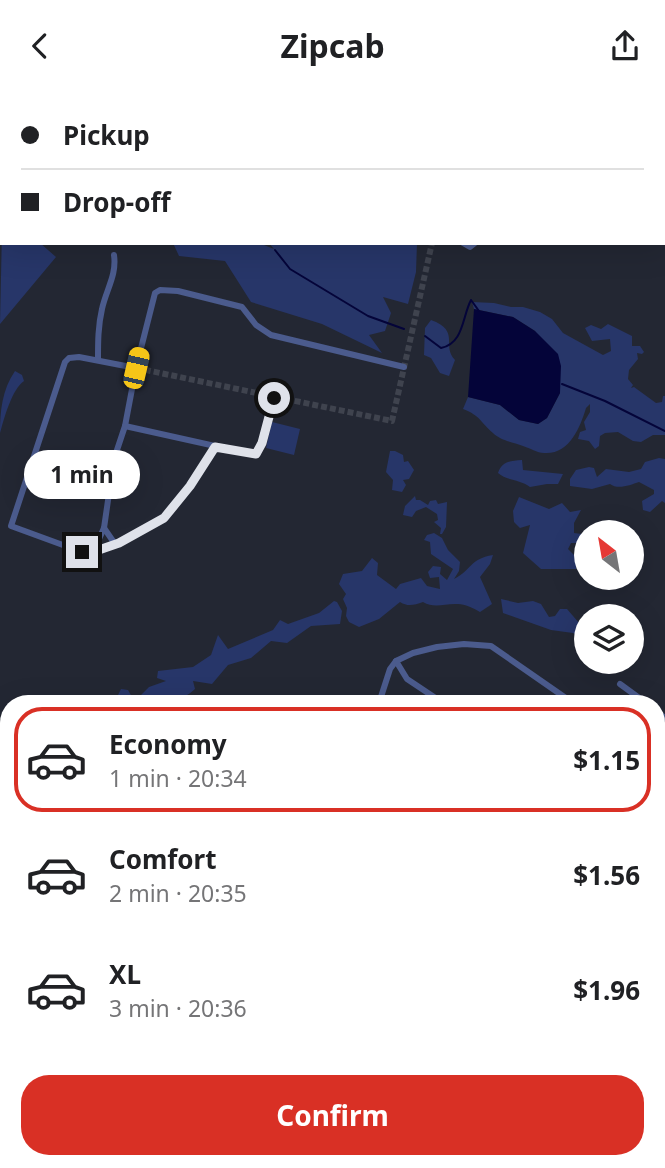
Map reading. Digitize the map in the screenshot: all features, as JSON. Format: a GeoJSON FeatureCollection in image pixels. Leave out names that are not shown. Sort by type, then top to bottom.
{"type":"FeatureCollection","features":[{"type":"Feature","properties":{"kind":"street"},"geometry":{"type":"LineString","coordinates":[[98,360],[99,322],[116,268],[114,255]]}},
{"type":"Feature","properties":{"kind":"street"},"geometry":{"type":"LineString","coordinates":[[93,552],[104,528],[114,459],[125,426],[151,305],[155,293],[160,290],[178,291],[242,307],[256,325],[271,335],[404,367]]}},
{"type":"Feature","properties":{"kind":"street"},"geometry":{"type":"LineString","coordinates":[[136,368],[79,357],[69,358],[65,362],[11,526],[82,552],[93,552],[115,544],[164,518],[190,486],[215,447]]}},
{"type":"Feature","properties":{"kind":"street"},"geometry":{"type":"LineString","coordinates":[[125,426],[256,454],[262,443],[274,398]]}},
{"type":"Feature","properties":{"kind":"street"},"geometry":{"type":"LineString","coordinates":[[104,528],[115,544]]}},
{"type":"Feature","properties":{"kind":"street"},"geometry":{"type":"LineString","coordinates":[[382,695],[390,669],[402,656],[437,647],[464,644],[491,646],[561,695]]}},
{"type":"Feature","properties":{"kind":"street"},"geometry":{"type":"LineString","coordinates":[[396,661],[407,680],[430,695]]}},
{"type":"Feature","properties":{"kind":"street"},"geometry":{"type":"LineString","coordinates":[[620,684],[635,695]]}},
{"type":"Feature","properties":{"kind":"shaded area"},"geometry":{"type":"Polygon","coordinates":[[[2,245],[42,245],[56,257],[0,324],[2,245]]]}},
{"type":"Feature","properties":{"kind":"shaded area"},"geometry":{"type":"Polygon","coordinates":[[[174,245],[264,245],[274,249],[271,245],[417,245],[416,272],[408,304],[383,297],[391,313],[385,331],[369,335],[382,353],[322,324],[251,302],[225,261],[179,256],[174,245]]]}},
{"type":"Feature","properties":{"kind":"shaded area"},"geometry":{"type":"Polygon","coordinates":[[[472,302],[523,307],[540,312],[552,319],[563,333],[603,355],[611,351],[610,339],[592,341],[585,328],[591,325],[601,329],[608,324],[632,336],[632,346],[640,346],[644,352],[637,353],[638,359],[629,370],[628,379],[633,385],[631,388],[634,387],[656,403],[662,402],[665,396],[665,435],[653,435],[641,442],[633,441],[618,432],[605,433],[600,436],[599,446],[595,449],[589,441],[578,439],[580,432],[586,430],[584,422],[590,412],[590,404],[572,439],[560,450],[539,452],[496,436],[477,417],[463,409],[468,397],[500,405],[519,420],[538,424],[547,418],[560,393],[535,331],[513,317],[474,309],[472,302]]]}},
{"type":"Feature","properties":{"kind":"shaded area"},"geometry":{"type":"Polygon","coordinates":[[[474,309],[513,317],[535,331],[558,354],[561,366],[560,393],[547,418],[538,424],[519,420],[500,405],[468,397],[474,309]]]}},
{"type":"Feature","properties":{"kind":"shaded area"},"geometry":{"type":"Polygon","coordinates":[[[431,320],[440,324],[448,334],[451,354],[455,360],[449,376],[440,373],[431,358],[424,355],[425,328],[431,320]]]}},
{"type":"Feature","properties":{"kind":"shaded area"},"geometry":{"type":"Polygon","coordinates":[[[15,371],[22,375],[24,381],[12,397],[0,433],[3,401],[15,371]]]}},
{"type":"Feature","properties":{"kind":"shaded area"},"geometry":{"type":"Polygon","coordinates":[[[272,422],[300,429],[294,455],[266,448],[272,422]]]}},
{"type":"Feature","properties":{"kind":"shaded area"},"geometry":{"type":"Polygon","coordinates":[[[390,451],[403,455],[404,462],[408,461],[414,470],[409,479],[403,480],[406,485],[402,492],[392,490],[393,480],[386,472],[390,451]]]}},
{"type":"Feature","properties":{"kind":"shaded area"},"geometry":{"type":"Polygon","coordinates":[[[665,459],[665,503],[662,501],[650,512],[643,510],[642,501],[654,494],[654,490],[639,482],[628,486],[610,484],[592,489],[570,486],[570,479],[576,470],[594,468],[597,477],[606,469],[629,472],[641,469],[645,462],[665,459]]]}},
{"type":"Feature","properties":{"kind":"shaded area"},"geometry":{"type":"Polygon","coordinates":[[[522,460],[523,470],[563,474],[558,484],[530,487],[498,473],[504,464],[522,460]]]}},
{"type":"Feature","properties":{"kind":"shaded area"},"geometry":{"type":"Polygon","coordinates":[[[415,496],[416,500],[428,505],[430,501],[436,500],[438,504],[447,502],[446,527],[442,534],[441,528],[434,522],[438,520],[437,514],[426,507],[416,511],[412,517],[403,515],[405,506],[415,496]]]}},
{"type":"Feature","properties":{"kind":"shaded area"},"geometry":{"type":"Polygon","coordinates":[[[519,497],[549,509],[562,503],[570,512],[581,510],[574,520],[574,543],[571,543],[568,549],[574,555],[574,569],[541,569],[523,553],[530,525],[520,528],[514,522],[513,511],[519,497]]]}},
{"type":"Feature","properties":{"kind":"shaded area"},"geometry":{"type":"Polygon","coordinates":[[[434,533],[442,538],[448,550],[460,562],[454,579],[479,559],[493,555],[480,577],[492,604],[480,612],[461,604],[436,605],[423,602],[408,605],[400,602],[379,619],[359,627],[349,622],[343,599],[346,594],[339,584],[343,574],[362,571],[372,558],[378,563],[377,575],[396,589],[400,584],[421,578],[427,586],[440,589],[439,577],[430,578],[428,572],[433,566],[441,567],[440,574],[447,580],[453,569],[431,554],[430,542],[424,540],[427,535],[434,533]]]}},
{"type":"Feature","properties":{"kind":"shaded area"},"geometry":{"type":"Polygon","coordinates":[[[501,599],[541,604],[549,617],[555,616],[560,609],[567,609],[574,617],[574,634],[551,630],[503,613],[501,599]]]}},
{"type":"Feature","properties":{"kind":"shaded area"},"geometry":{"type":"Polygon","coordinates":[[[334,601],[337,602],[342,611],[340,624],[311,626],[287,643],[271,641],[251,658],[228,665],[212,684],[193,681],[195,689],[187,695],[141,695],[149,687],[166,681],[157,678],[158,671],[193,667],[211,655],[218,635],[228,649],[273,630],[280,620],[288,624],[319,613],[334,601]]]}},
{"type":"Feature","properties":{"kind":"shaded area"},"geometry":{"type":"Polygon","coordinates":[[[121,689],[128,690],[131,695],[118,695],[121,689]]]}},
{"type":"Feature","properties":{"kind":"waterway"},"geometry":{"type":"LineString","coordinates":[[275,250],[290,269],[368,316],[404,329]]}},
{"type":"Feature","properties":{"kind":"waterway"},"geometry":{"type":"LineString","coordinates":[[425,336],[441,348],[449,345],[461,329],[471,300],[479,311]]}},
{"type":"Feature","properties":{"kind":"waterway"},"geometry":{"type":"LineString","coordinates":[[562,384],[605,401],[665,431]]}},
{"type":"Feature","properties":{"kind":"tunnel"},"geometry":{"type":"LineString","coordinates":[[136,368],[392,421],[432,245]]}},
{"type":"Feature","properties":{"kind":"route"},"geometry":{"type":"LineString","coordinates":[[82,552],[93,552],[127,540],[164,518],[190,486],[215,447],[256,454],[262,443],[274,398]]}}]}
